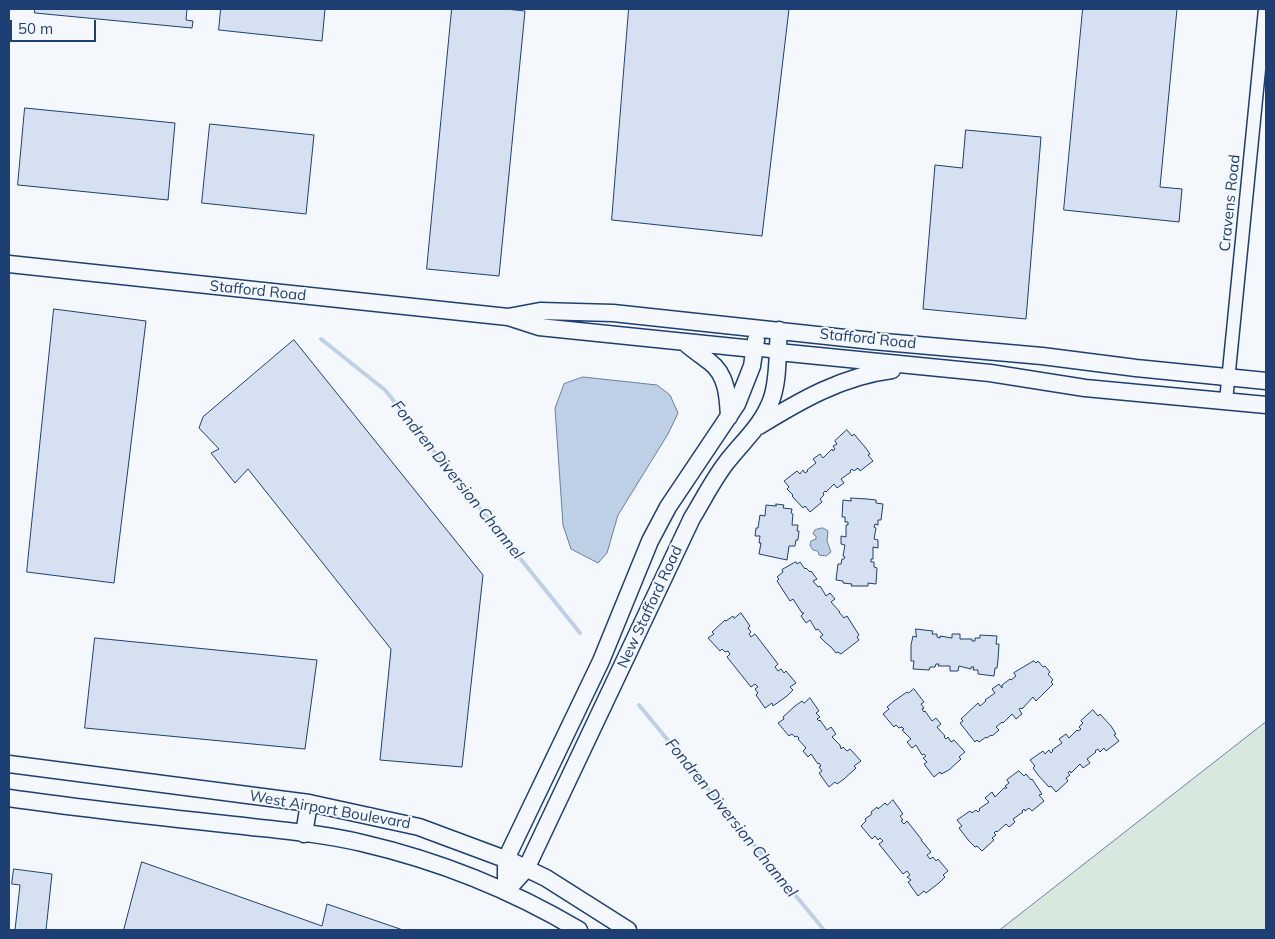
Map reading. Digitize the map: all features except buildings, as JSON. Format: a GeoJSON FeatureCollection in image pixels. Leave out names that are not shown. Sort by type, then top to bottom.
{"type":"FeatureCollection","features":[{"type":"Feature","properties":{"kind":"main road","name":"Stafford Road"},"geometry":{"type":"LineString","coordinates":[[9,264],[508,317],[539,327],[754,349]]}},
{"type":"Feature","properties":{"kind":"main road","name":"Stafford Road"},"geometry":{"type":"LineString","coordinates":[[508,317],[540,311],[614,313],[874,341],[1042,356],[1266,381]]}},
{"type":"Feature","properties":{"kind":"main road","name":"New Stafford Road"},"geometry":{"type":"LineString","coordinates":[[506,860],[601,661],[650,541],[668,507],[730,417],[752,366],[758,327]]}},
{"type":"Feature","properties":{"kind":"main road","name":"New Stafford Road"},"geometry":{"type":"LineString","coordinates":[[506,891],[526,868],[692,518],[725,464],[758,427],[772,398],[776,378],[779,330]]}},
{"type":"Feature","properties":{"kind":"main road"},"geometry":{"type":"LineString","coordinates":[[684,342],[698,355],[711,363],[719,372],[725,382],[730,417]]}},
{"type":"Feature","properties":{"kind":"main road","name":"Stafford Road"},"geometry":{"type":"LineString","coordinates":[[778,352],[990,373],[1085,388],[1226,401]]}},
{"type":"Feature","properties":{"kind":"main road"},"geometry":{"type":"LineString","coordinates":[[758,427],[815,393],[837,384],[870,373],[919,366]]}},
{"type":"Feature","properties":{"kind":"main road"},"geometry":{"type":"LineString","coordinates":[[1226,401],[1266,405]]}},
{"type":"Feature","properties":{"kind":"main road"},"geometry":{"type":"LineString","coordinates":[[668,507],[692,518]]}},
{"type":"Feature","properties":{"kind":"main road","name":"West Airport Boulevard"},"geometry":{"type":"LineString","coordinates":[[14,763],[309,804],[419,827],[526,868],[546,878],[628,930]]}},
{"type":"Feature","properties":{"kind":"main road","name":"West Airport Boulevard"},"geometry":{"type":"LineString","coordinates":[[9,798],[360,842],[417,857],[506,891],[579,930]]}},
{"type":"Feature","properties":{"kind":"main road"},"geometry":{"type":"LineString","coordinates":[[304,834],[309,804]]}},
{"type":"Feature","properties":{"kind":"main road"},"geometry":{"type":"LineString","coordinates":[[506,860],[506,891]]}},
{"type":"Feature","properties":{"kind":"street","name":"Cravens Road"},"geometry":{"type":"LineString","coordinates":[[1226,401],[1264,46],[1265,9]]}},
{"type":"Feature","properties":{"kind":"street"},"geometry":{"type":"LineString","coordinates":[[754,349],[778,352]]}},
{"type":"Feature","properties":{"kind":"shaded area"},"geometry":{"type":"Polygon","coordinates":[[[1266,722],[1266,930],[1000,930],[1266,722]]]}},
{"type":"Feature","properties":{"kind":"water"},"geometry":{"type":"Polygon","coordinates":[[[583,377],[657,385],[670,395],[678,413],[668,434],[618,515],[607,553],[598,563],[571,549],[563,525],[555,408],[564,384],[583,377]]]}},
{"type":"Feature","properties":{"kind":"water"},"geometry":{"type":"Polygon","coordinates":[[[823,528],[828,531],[827,541],[831,552],[826,556],[819,555],[818,551],[813,550],[810,545],[811,541],[816,539],[816,536],[813,534],[815,530],[823,528]]]}},
{"type":"Feature","properties":{"kind":"waterway","name":"Fondren Diversion Channel"},"geometry":{"type":"LineString","coordinates":[[321,339],[385,390],[580,633]]}},
{"type":"Feature","properties":{"kind":"waterway","name":"Fondren Diversion Channel"},"geometry":{"type":"LineString","coordinates":[[639,705],[824,930]]}}]}
